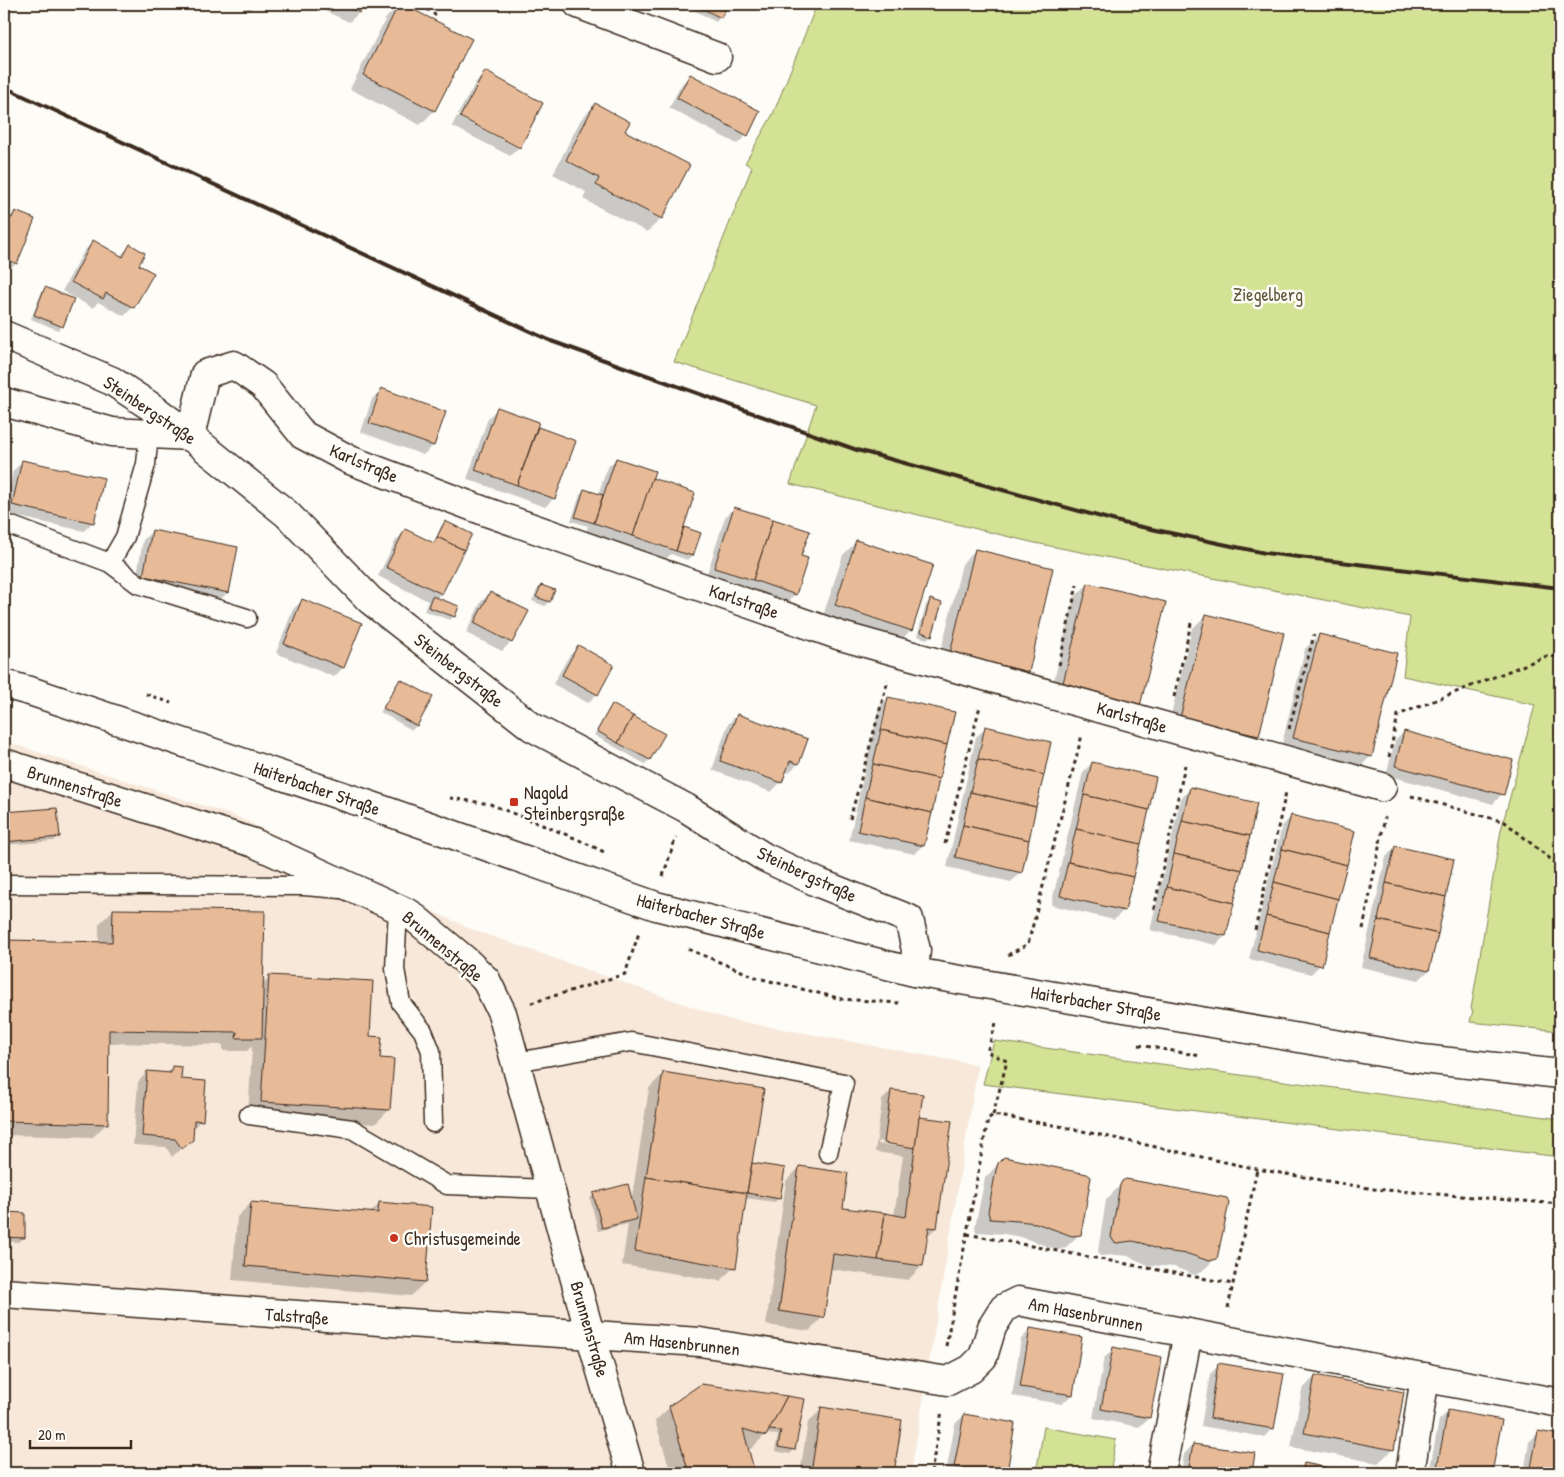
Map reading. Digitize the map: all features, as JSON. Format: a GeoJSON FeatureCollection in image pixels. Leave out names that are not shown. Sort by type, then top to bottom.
{"type":"FeatureCollection","features":[{"type":"Feature","properties":{"kind":"street"},"geometry":{"type":"LineString","coordinates":[[578,4],[717,57]]}},
{"type":"Feature","properties":{"kind":"street","name":"Steinbergstraße"},"geometry":{"type":"LineString","coordinates":[[4,335],[112,381],[150,406],[287,514],[370,600],[532,727],[686,808],[764,857],[819,883],[909,919],[916,950],[914,972]]}},
{"type":"Feature","properties":{"kind":"street","name":"Karlstraße"},"geometry":{"type":"LineString","coordinates":[[190,436],[205,374],[234,365],[263,385],[303,435],[350,460],[493,514],[841,636],[1386,789]]}},
{"type":"Feature","properties":{"kind":"street"},"geometry":{"type":"LineString","coordinates":[[4,402],[112,432],[190,436]]}},
{"type":"Feature","properties":{"kind":"street","name":"Haiterbacher Straße"},"geometry":{"type":"LineString","coordinates":[[4,684],[33,692],[369,805],[656,906],[914,972],[1422,1059],[1560,1074]]}},
{"type":"Feature","properties":{"kind":"street","name":"Brunnenstraße"},"geometry":{"type":"LineString","coordinates":[[4,763],[254,843],[410,914],[466,960],[486,980],[502,1013],[590,1334],[631,1473]]}},
{"type":"Feature","properties":{"kind":"street","name":"Talstraße"},"geometry":{"type":"LineString","coordinates":[[4,1293],[374,1321],[590,1334]]}},
{"type":"Feature","properties":{"kind":"street","name":"Am Hasenbrunnen"},"geometry":{"type":"LineString","coordinates":[[590,1334],[700,1342],[948,1381],[971,1369],[983,1356],[992,1327],[1004,1308],[1018,1301],[1560,1403]]}},
{"type":"Feature","properties":{"kind":"street"},"geometry":{"type":"LineString","coordinates":[[1161,1473],[1188,1333]]}},
{"type":"Feature","properties":{"kind":"street"},"geometry":{"type":"LineString","coordinates":[[1410,1473],[1425,1377]]}},
{"type":"Feature","properties":{"kind":"lane"},"geometry":{"type":"LineString","coordinates":[[110,563],[125,536],[146,464],[149,434]]}},
{"type":"Feature","properties":{"kind":"lane"},"geometry":{"type":"LineString","coordinates":[[4,523],[110,563],[138,584],[247,618]]}},
{"type":"Feature","properties":{"kind":"lane"},"geometry":{"type":"LineString","coordinates":[[4,884],[304,886],[358,890]]}},
{"type":"Feature","properties":{"kind":"lane"},"geometry":{"type":"LineString","coordinates":[[398,909],[394,969],[401,1003],[423,1032],[431,1051],[433,1123]]}},
{"type":"Feature","properties":{"kind":"lane"},"geometry":{"type":"LineString","coordinates":[[516,1062],[631,1042],[844,1083],[828,1153]]}},
{"type":"Feature","properties":{"kind":"lane"},"geometry":{"type":"LineString","coordinates":[[249,1116],[352,1129],[447,1185],[550,1189]]}},
{"type":"Feature","properties":{"kind":"path"},"geometry":{"type":"LineString","coordinates":[[420,4],[438,17]]}},
{"type":"Feature","properties":{"kind":"path"},"geometry":{"type":"LineString","coordinates":[[1052,695],[1077,585]]}},
{"type":"Feature","properties":{"kind":"path"},"geometry":{"type":"LineString","coordinates":[[1166,727],[1192,619]]}},
{"type":"Feature","properties":{"kind":"path"},"geometry":{"type":"LineString","coordinates":[[1255,930],[1286,761],[1314,635]]}},
{"type":"Feature","properties":{"kind":"path"},"geometry":{"type":"LineString","coordinates":[[850,819],[896,651]]}},
{"type":"Feature","properties":{"kind":"path"},"geometry":{"type":"LineString","coordinates":[[1363,929],[1398,715],[1548,656],[1560,657]]}},
{"type":"Feature","properties":{"kind":"path"},"geometry":{"type":"LineString","coordinates":[[945,844],[988,676]]}},
{"type":"Feature","properties":{"kind":"path"},"geometry":{"type":"LineString","coordinates":[[1006,956],[1028,944],[1090,705]]}},
{"type":"Feature","properties":{"kind":"path"},"geometry":{"type":"LineString","coordinates":[[1154,909],[1192,734]]}},
{"type":"Feature","properties":{"kind":"path"},"geometry":{"type":"LineString","coordinates":[[1386,789],[1504,822],[1560,866]]}},
{"type":"Feature","properties":{"kind":"path"},"geometry":{"type":"LineString","coordinates":[[662,880],[686,808]]}},
{"type":"Feature","properties":{"kind":"path"},"geometry":{"type":"LineString","coordinates":[[502,1013],[625,974],[640,929]]}},
{"type":"Feature","properties":{"kind":"path"},"geometry":{"type":"LineString","coordinates":[[993,1115],[1007,1061],[987,1052],[997,1020]]}},
{"type":"Feature","properties":{"kind":"path"},"geometry":{"type":"LineString","coordinates":[[931,1473],[948,1381],[944,1356],[988,1118],[993,1115],[1059,1126],[1257,1170],[1374,1189],[1560,1204]]}},
{"type":"Feature","properties":{"kind":"path"},"geometry":{"type":"LineString","coordinates":[[1221,1339],[1257,1170]]}},
{"type":"Feature","properties":{"kind":"path"},"geometry":{"type":"LineString","coordinates":[[967,1234],[1233,1284]]}},
{"type":"Feature","properties":{"kind":"shaded area"},"geometry":{"type":"Polygon","coordinates":[[[4,741],[238,817],[468,928],[727,1019],[978,1065],[911,1473],[4,1473],[4,741]]]}},
{"type":"Feature","properties":{"kind":"green space","name":"Ziegelberg"},"geometry":{"type":"Polygon","coordinates":[[[817,4],[1560,4],[1560,1031],[1470,1022],[1501,830],[1535,705],[1403,676],[1410,617],[1035,543],[790,484],[816,405],[674,362],[752,167],[745,163],[773,114],[817,4]]]}},
{"type":"Feature","properties":{"kind":"green space"},"geometry":{"type":"Polygon","coordinates":[[[994,1041],[1560,1119],[1560,1157],[983,1084],[994,1041]]]}},
{"type":"Feature","properties":{"kind":"green space"},"geometry":{"type":"Polygon","coordinates":[[[1044,1427],[1116,1440],[1110,1473],[1036,1473],[1044,1427]]]}},
{"type":"Feature","properties":{"kind":"building"},"geometry":{"type":"Polygon","coordinates":[[[339,4],[364,4],[360,13],[339,4]]]}},
{"type":"Feature","properties":{"kind":"building"},"geometry":{"type":"Polygon","coordinates":[[[399,4],[472,39],[435,111],[363,75],[399,4]]]}},
{"type":"Feature","properties":{"kind":"building"},"geometry":{"type":"Polygon","coordinates":[[[693,4],[728,4],[721,18],[693,4]]]}},
{"type":"Feature","properties":{"kind":"building"},"geometry":{"type":"Polygon","coordinates":[[[485,71],[543,103],[520,148],[460,117],[485,71]]]}},
{"type":"Feature","properties":{"kind":"building"},"geometry":{"type":"Polygon","coordinates":[[[690,74],[760,111],[748,136],[677,98],[690,74]]]}},
{"type":"Feature","properties":{"kind":"building"},"geometry":{"type":"Polygon","coordinates":[[[595,103],[630,122],[625,131],[690,165],[662,219],[596,185],[599,178],[566,160],[595,103]]]}},
{"type":"Feature","properties":{"kind":"building"},"geometry":{"type":"Polygon","coordinates":[[[15,211],[35,219],[17,264],[4,258],[4,215],[12,218],[15,211]]]}},
{"type":"Feature","properties":{"kind":"building"},"geometry":{"type":"Polygon","coordinates":[[[93,240],[123,257],[130,244],[145,253],[139,265],[154,273],[134,308],[106,293],[103,299],[71,282],[93,240]]]}},
{"type":"Feature","properties":{"kind":"building"},"geometry":{"type":"Polygon","coordinates":[[[45,287],[74,299],[63,327],[34,315],[45,287]]]}},
{"type":"Feature","properties":{"kind":"building"},"geometry":{"type":"Polygon","coordinates":[[[381,388],[446,412],[434,446],[369,423],[381,388]]]}},
{"type":"Feature","properties":{"kind":"building"},"geometry":{"type":"Polygon","coordinates":[[[497,407],[539,422],[517,485],[475,470],[497,407]]]}},
{"type":"Feature","properties":{"kind":"building"},"geometry":{"type":"Polygon","coordinates":[[[538,427],[576,441],[555,499],[517,485],[538,427]]]}},
{"type":"Feature","properties":{"kind":"building"},"geometry":{"type":"Polygon","coordinates":[[[616,458],[655,471],[633,536],[594,523],[616,458]]]}},
{"type":"Feature","properties":{"kind":"building"},"geometry":{"type":"Polygon","coordinates":[[[22,460],[104,478],[94,523],[12,505],[22,460]]]}},
{"type":"Feature","properties":{"kind":"building"},"geometry":{"type":"Polygon","coordinates":[[[652,478],[695,493],[676,551],[633,536],[652,478]]]}},
{"type":"Feature","properties":{"kind":"building"},"geometry":{"type":"Polygon","coordinates":[[[584,489],[603,495],[594,523],[575,517],[584,489]]]}},
{"type":"Feature","properties":{"kind":"building"},"geometry":{"type":"Polygon","coordinates":[[[734,507],[773,519],[753,580],[714,568],[734,507]]]}},
{"type":"Feature","properties":{"kind":"building"},"geometry":{"type":"Polygon","coordinates":[[[773,519],[810,531],[801,556],[808,558],[796,595],[753,580],[773,519]]]}},
{"type":"Feature","properties":{"kind":"building"},"geometry":{"type":"Polygon","coordinates":[[[445,521],[472,534],[464,550],[437,537],[445,521]]]}},
{"type":"Feature","properties":{"kind":"building"},"geometry":{"type":"Polygon","coordinates":[[[684,527],[701,533],[693,556],[676,551],[684,527]]]}},
{"type":"Feature","properties":{"kind":"building"},"geometry":{"type":"Polygon","coordinates":[[[405,529],[434,543],[437,537],[464,550],[442,594],[386,567],[405,529]]]}},
{"type":"Feature","properties":{"kind":"building"},"geometry":{"type":"Polygon","coordinates":[[[152,530],[238,547],[229,593],[143,576],[152,530]]]}},
{"type":"Feature","properties":{"kind":"building"},"geometry":{"type":"Polygon","coordinates":[[[856,540],[933,565],[912,631],[835,605],[856,540]]]}},
{"type":"Feature","properties":{"kind":"building"},"geometry":{"type":"Polygon","coordinates":[[[975,549],[1053,568],[1029,672],[950,653],[975,549]]]}},
{"type":"Feature","properties":{"kind":"building"},"geometry":{"type":"Polygon","coordinates":[[[1088,583],[1166,602],[1140,706],[1062,687],[1088,583]]]}},
{"type":"Feature","properties":{"kind":"building"},"geometry":{"type":"Polygon","coordinates":[[[541,585],[555,590],[550,602],[536,597],[541,585]]]}},
{"type":"Feature","properties":{"kind":"building"},"geometry":{"type":"Polygon","coordinates":[[[490,592],[529,611],[512,643],[474,623],[490,592]]]}},
{"type":"Feature","properties":{"kind":"building"},"geometry":{"type":"Polygon","coordinates":[[[432,596],[459,606],[455,617],[428,607],[432,596]]]}},
{"type":"Feature","properties":{"kind":"building"},"geometry":{"type":"Polygon","coordinates":[[[302,599],[362,623],[344,668],[284,644],[302,599]]]}},
{"type":"Feature","properties":{"kind":"building"},"geometry":{"type":"Polygon","coordinates":[[[930,599],[942,603],[932,636],[921,632],[930,599]]]}},
{"type":"Feature","properties":{"kind":"building"},"geometry":{"type":"Polygon","coordinates":[[[1206,614],[1284,633],[1259,736],[1180,718],[1206,614]]]}},
{"type":"Feature","properties":{"kind":"building"},"geometry":{"type":"Polygon","coordinates":[[[1319,634],[1397,653],[1372,757],[1293,738],[1319,634]]]}},
{"type":"Feature","properties":{"kind":"building"},"geometry":{"type":"Polygon","coordinates":[[[578,645],[614,665],[598,695],[562,675],[578,645]]]}},
{"type":"Feature","properties":{"kind":"building"},"geometry":{"type":"Polygon","coordinates":[[[400,679],[433,697],[417,726],[383,708],[400,679]]]}},
{"type":"Feature","properties":{"kind":"building"},"geometry":{"type":"Polygon","coordinates":[[[888,697],[955,712],[947,745],[881,730],[888,697]]]}},
{"type":"Feature","properties":{"kind":"building"},"geometry":{"type":"Polygon","coordinates":[[[612,704],[633,716],[618,743],[597,731],[612,704]]]}},
{"type":"Feature","properties":{"kind":"building"},"geometry":{"type":"Polygon","coordinates":[[[737,714],[808,739],[799,764],[790,761],[782,783],[720,761],[737,714]]]}},
{"type":"Feature","properties":{"kind":"building"},"geometry":{"type":"Polygon","coordinates":[[[633,716],[665,734],[650,760],[618,743],[633,716]]]}},
{"type":"Feature","properties":{"kind":"building"},"geometry":{"type":"Polygon","coordinates":[[[985,726],[1051,742],[1044,775],[978,759],[985,726]]]}},
{"type":"Feature","properties":{"kind":"building"},"geometry":{"type":"Polygon","coordinates":[[[881,730],[947,745],[939,779],[873,764],[881,730]]]}},
{"type":"Feature","properties":{"kind":"building"},"geometry":{"type":"Polygon","coordinates":[[[1404,731],[1513,760],[1504,795],[1395,766],[1404,731]]]}},
{"type":"Feature","properties":{"kind":"building"},"geometry":{"type":"Polygon","coordinates":[[[978,759],[1044,775],[1036,807],[970,792],[978,759]]]}},
{"type":"Feature","properties":{"kind":"building"},"geometry":{"type":"Polygon","coordinates":[[[1092,762],[1156,777],[1149,810],[1084,795],[1092,762]]]}},
{"type":"Feature","properties":{"kind":"building"},"geometry":{"type":"Polygon","coordinates":[[[873,764],[939,779],[932,813],[865,797],[873,764]]]}},
{"type":"Feature","properties":{"kind":"building"},"geometry":{"type":"Polygon","coordinates":[[[1190,787],[1257,803],[1250,836],[1182,821],[1190,787]]]}},
{"type":"Feature","properties":{"kind":"building"},"geometry":{"type":"Polygon","coordinates":[[[970,792],[1036,807],[1029,840],[963,825],[970,792]]]}},
{"type":"Feature","properties":{"kind":"building"},"geometry":{"type":"Polygon","coordinates":[[[1084,795],[1149,810],[1141,844],[1076,829],[1084,795]]]}},
{"type":"Feature","properties":{"kind":"building"},"geometry":{"type":"Polygon","coordinates":[[[865,797],[932,813],[924,846],[858,831],[865,797]]]}},
{"type":"Feature","properties":{"kind":"building"},"geometry":{"type":"Polygon","coordinates":[[[57,808],[60,837],[4,842],[4,812],[57,808]]]}},
{"type":"Feature","properties":{"kind":"building"},"geometry":{"type":"Polygon","coordinates":[[[1291,815],[1355,831],[1347,865],[1282,849],[1291,815]]]}},
{"type":"Feature","properties":{"kind":"building"},"geometry":{"type":"Polygon","coordinates":[[[1182,821],[1250,836],[1242,870],[1174,854],[1182,821]]]}},
{"type":"Feature","properties":{"kind":"building"},"geometry":{"type":"Polygon","coordinates":[[[963,825],[1029,840],[1022,873],[955,857],[963,825]]]}},
{"type":"Feature","properties":{"kind":"building"},"geometry":{"type":"Polygon","coordinates":[[[1076,829],[1141,844],[1133,877],[1068,862],[1076,829]]]}},
{"type":"Feature","properties":{"kind":"building"},"geometry":{"type":"Polygon","coordinates":[[[1395,846],[1454,859],[1446,897],[1386,883],[1395,846]]]}},
{"type":"Feature","properties":{"kind":"building"},"geometry":{"type":"Polygon","coordinates":[[[1282,849],[1347,865],[1338,899],[1274,882],[1282,849]]]}},
{"type":"Feature","properties":{"kind":"building"},"geometry":{"type":"Polygon","coordinates":[[[1174,854],[1242,870],[1234,903],[1167,887],[1174,854]]]}},
{"type":"Feature","properties":{"kind":"building"},"geometry":{"type":"Polygon","coordinates":[[[1068,862],[1133,877],[1125,911],[1060,896],[1068,862]]]}},
{"type":"Feature","properties":{"kind":"building"},"geometry":{"type":"Polygon","coordinates":[[[1274,882],[1338,899],[1330,932],[1266,916],[1274,882]]]}},
{"type":"Feature","properties":{"kind":"building"},"geometry":{"type":"Polygon","coordinates":[[[1386,883],[1446,897],[1438,934],[1378,920],[1386,883]]]}},
{"type":"Feature","properties":{"kind":"building"},"geometry":{"type":"Polygon","coordinates":[[[1167,887],[1234,903],[1226,936],[1159,921],[1167,887]]]}},
{"type":"Feature","properties":{"kind":"building"},"geometry":{"type":"Polygon","coordinates":[[[113,909],[265,911],[262,1038],[236,1038],[237,1032],[109,1030],[108,1124],[4,1121],[4,940],[112,942],[113,909]]]}},
{"type":"Feature","properties":{"kind":"building"},"geometry":{"type":"Polygon","coordinates":[[[1266,916],[1330,932],[1322,966],[1257,950],[1266,916]]]}},
{"type":"Feature","properties":{"kind":"building"},"geometry":{"type":"Polygon","coordinates":[[[1378,920],[1438,934],[1429,971],[1370,958],[1378,920]]]}},
{"type":"Feature","properties":{"kind":"building"},"geometry":{"type":"Polygon","coordinates":[[[269,975],[373,981],[370,1036],[382,1037],[380,1058],[394,1059],[390,1110],[261,1102],[269,975]]]}},
{"type":"Feature","properties":{"kind":"building"},"geometry":{"type":"Polygon","coordinates":[[[172,1066],[182,1067],[181,1079],[206,1081],[203,1121],[194,1120],[193,1140],[182,1149],[175,1139],[142,1136],[147,1071],[171,1073],[172,1066]]]}},
{"type":"Feature","properties":{"kind":"building"},"geometry":{"type":"Polygon","coordinates":[[[663,1072],[764,1089],[747,1193],[646,1177],[663,1072]]]}},
{"type":"Feature","properties":{"kind":"building"},"geometry":{"type":"Polygon","coordinates":[[[891,1090],[923,1094],[915,1148],[884,1143],[891,1090]]]}},
{"type":"Feature","properties":{"kind":"building"},"geometry":{"type":"Polygon","coordinates":[[[919,1117],[952,1121],[937,1228],[929,1227],[923,1266],[878,1260],[885,1213],[906,1217],[919,1117]]]}},
{"type":"Feature","properties":{"kind":"building"},"geometry":{"type":"Polygon","coordinates":[[[1004,1157],[1087,1174],[1091,1177],[1081,1235],[1072,1236],[1036,1223],[990,1219],[988,1212],[996,1170],[998,1163],[1004,1157]]]}},
{"type":"Feature","properties":{"kind":"building"},"geometry":{"type":"Polygon","coordinates":[[[752,1163],[785,1168],[780,1199],[747,1193],[752,1163]]]}},
{"type":"Feature","properties":{"kind":"building"},"geometry":{"type":"Polygon","coordinates":[[[799,1166],[848,1173],[843,1208],[885,1213],[878,1260],[833,1254],[824,1318],[779,1311],[799,1166]]]}},
{"type":"Feature","properties":{"kind":"building"},"geometry":{"type":"Polygon","coordinates":[[[646,1177],[747,1193],[736,1268],[635,1251],[646,1177]]]}},
{"type":"Feature","properties":{"kind":"building"},"geometry":{"type":"Polygon","coordinates":[[[1126,1179],[1227,1198],[1229,1203],[1217,1259],[1209,1261],[1188,1254],[1162,1251],[1132,1241],[1114,1242],[1111,1237],[1120,1185],[1126,1179]]]}},
{"type":"Feature","properties":{"kind":"building"},"geometry":{"type":"Polygon","coordinates":[[[628,1184],[637,1219],[602,1228],[593,1193],[628,1184]]]}},
{"type":"Feature","properties":{"kind":"building"},"geometry":{"type":"Polygon","coordinates":[[[251,1202],[378,1213],[379,1202],[432,1207],[426,1282],[245,1266],[251,1202]]]}},
{"type":"Feature","properties":{"kind":"building"},"geometry":{"type":"Polygon","coordinates":[[[4,1212],[25,1213],[25,1238],[4,1237],[4,1212]]]}},
{"type":"Feature","properties":{"kind":"building"},"geometry":{"type":"Polygon","coordinates":[[[1030,1328],[1082,1337],[1073,1395],[1020,1387],[1030,1328]]]}},
{"type":"Feature","properties":{"kind":"building"},"geometry":{"type":"Polygon","coordinates":[[[1113,1347],[1162,1357],[1150,1418],[1101,1409],[1113,1347]]]}},
{"type":"Feature","properties":{"kind":"building"},"geometry":{"type":"Polygon","coordinates":[[[1218,1363],[1284,1374],[1274,1429],[1210,1418],[1218,1363]]]}},
{"type":"Feature","properties":{"kind":"building"},"geometry":{"type":"Polygon","coordinates":[[[1315,1375],[1404,1392],[1394,1450],[1304,1433],[1315,1375]]]}},
{"type":"Feature","properties":{"kind":"building"},"geometry":{"type":"Polygon","coordinates":[[[701,1384],[787,1396],[766,1436],[743,1429],[755,1473],[689,1473],[669,1406],[701,1384]]]}},
{"type":"Feature","properties":{"kind":"building"},"geometry":{"type":"Polygon","coordinates":[[[787,1396],[805,1399],[795,1450],[778,1447],[781,1431],[769,1430],[787,1396]]]}},
{"type":"Feature","properties":{"kind":"building"},"geometry":{"type":"Polygon","coordinates":[[[821,1407],[902,1420],[894,1473],[811,1473],[821,1407]]]}},
{"type":"Feature","properties":{"kind":"building"},"geometry":{"type":"Polygon","coordinates":[[[1448,1410],[1502,1420],[1492,1473],[1436,1473],[1448,1410]]]}},
{"type":"Feature","properties":{"kind":"building"},"geometry":{"type":"Polygon","coordinates":[[[964,1414],[1015,1423],[1007,1473],[991,1473],[954,1467],[964,1414]]]}},
{"type":"Feature","properties":{"kind":"building"},"geometry":{"type":"Polygon","coordinates":[[[1538,1431],[1560,1435],[1560,1473],[1530,1473],[1538,1431]]]}},
{"type":"Feature","properties":{"kind":"building"},"geometry":{"type":"Polygon","coordinates":[[[1193,1444],[1255,1453],[1252,1473],[1188,1473],[1193,1444]]]}},
{"type":"Feature","properties":{"kind":"building"},"geometry":{"type":"Polygon","coordinates":[[[1304,1463],[1356,1473],[1302,1473],[1304,1463]]]}},
{"type":"Feature","properties":{"kind":"railway"},"geometry":{"type":"LineString","coordinates":[[4,87],[551,341],[857,450],[1123,523],[1265,553],[1560,588]]}},
{"type":"Feature","properties":{"kind":"place","name":"Nagold Steinbergsraße"},"geometry":{"type":"Point","coordinates":[514,802]}},
{"type":"Feature","properties":{"kind":"place","name":"Christusgemeinde"},"geometry":{"type":"Point","coordinates":[394,1238]}}]}
